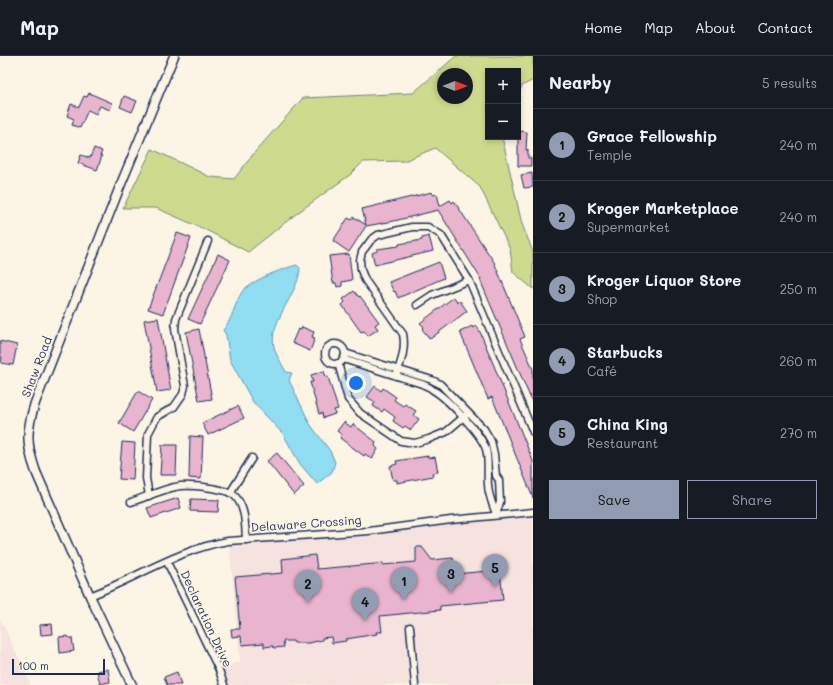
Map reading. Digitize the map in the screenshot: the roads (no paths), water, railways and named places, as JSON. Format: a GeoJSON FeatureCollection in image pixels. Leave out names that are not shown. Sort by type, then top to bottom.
{"type":"FeatureCollection","features":[{"type":"Feature","properties":{"kind":"main road","name":"Shaw Road"},"geometry":{"type":"LineString","coordinates":[[132,685],[90,596],[36,472],[30,455],[28,432],[30,418],[35,404],[121,184],[174,56]]}},
{"type":"Feature","properties":{"kind":"street"},"geometry":{"type":"LineString","coordinates":[[397,372],[403,355],[403,334],[365,280],[361,270],[360,260],[366,245],[378,235],[412,227],[428,227],[441,235],[469,280],[533,432]]}},
{"type":"Feature","properties":{"kind":"street"},"geometry":{"type":"LineString","coordinates":[[149,496],[146,478],[148,434],[157,418],[174,407],[183,394],[185,386],[175,329],[176,319],[208,241]]}},
{"type":"Feature","properties":{"kind":"street"},"geometry":{"type":"LineString","coordinates":[[417,305],[432,295],[469,280]]}},
{"type":"Feature","properties":{"kind":"street"},"geometry":{"type":"LineString","coordinates":[[468,413],[446,432],[415,443],[401,441],[360,414],[348,399],[342,358],[427,378],[440,384],[484,429],[491,442],[494,454],[496,476],[499,480],[500,502],[496,515]]}},
{"type":"Feature","properties":{"kind":"street"},"geometry":{"type":"LineString","coordinates":[[397,372],[433,390],[478,434],[486,450],[488,488],[496,515]]}},
{"type":"Feature","properties":{"kind":"street"},"geometry":{"type":"LineString","coordinates":[[230,493],[252,458]]}},
{"type":"Feature","properties":{"kind":"street"},"geometry":{"type":"LineString","coordinates":[[131,502],[176,486],[225,490],[234,495],[244,511],[246,540]]}},
{"type":"Feature","properties":{"kind":"street","name":"Delaware Crossing"},"geometry":{"type":"LineString","coordinates":[[90,596],[118,585],[192,551],[209,545],[228,541],[369,531],[496,515],[533,512]]}},
{"type":"Feature","properties":{"kind":"street","name":"Declaration Drive"},"geometry":{"type":"LineString","coordinates":[[167,562],[224,685]]}},
{"type":"Feature","properties":{"kind":"street"},"geometry":{"type":"LineString","coordinates":[[410,627],[415,685]]}},
{"type":"Feature","properties":{"kind":"water"},"geometry":{"type":"Polygon","coordinates":[[[297,265],[300,268],[295,288],[279,318],[273,337],[274,347],[286,372],[292,373],[289,380],[310,424],[330,451],[335,462],[332,472],[317,484],[300,464],[283,434],[253,402],[230,360],[226,335],[223,330],[229,321],[239,297],[246,288],[259,279],[297,265]]]}},
{"type":"Feature","properties":{"kind":"place","name":"China King"},"geometry":{"type":"Point","coordinates":[495,587]}},
{"type":"Feature","properties":{"kind":"place","name":"Kroger Liquor Store"},"geometry":{"type":"Point","coordinates":[451,593]}},
{"type":"Feature","properties":{"kind":"place","name":"Grace Fellowship"},"geometry":{"type":"Point","coordinates":[404,600]}},
{"type":"Feature","properties":{"kind":"place","name":"Kroger Marketplace"},"geometry":{"type":"Point","coordinates":[308,603]}},
{"type":"Feature","properties":{"kind":"place","name":"Starbucks"},"geometry":{"type":"Point","coordinates":[365,621]}}]}
